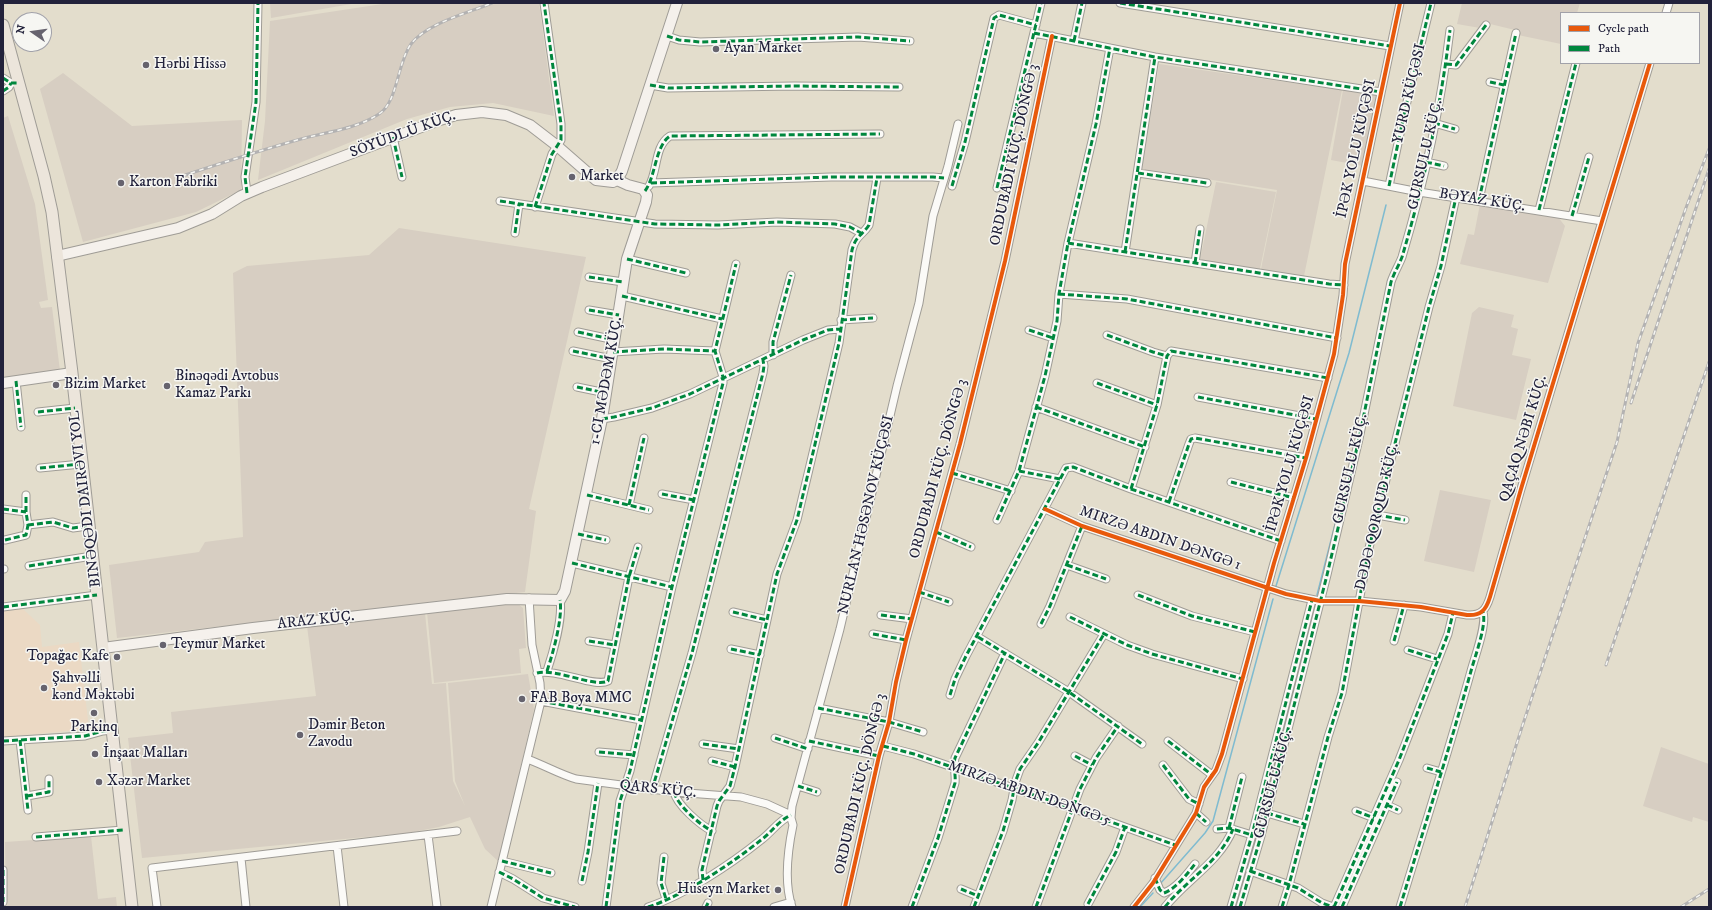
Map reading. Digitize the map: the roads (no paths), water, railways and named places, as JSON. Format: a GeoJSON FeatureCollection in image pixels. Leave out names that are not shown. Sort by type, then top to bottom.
{"type":"FeatureCollection","features":[{"type":"Feature","properties":{"kind":"main road","name":"BINƏQƏDI DAIRƏVI YOL"},"geometry":{"type":"LineString","coordinates":[[3,25],[15,83],[49,197],[72,373],[81,464],[132,907]]}},
{"type":"Feature","properties":{"kind":"street"},"geometry":{"type":"LineString","coordinates":[[247,193],[245,177],[256,95],[258,3]]}},
{"type":"Feature","properties":{"kind":"street"},"geometry":{"type":"LineString","coordinates":[[535,207],[549,161],[556,145],[561,140],[561,124],[544,3]]}},
{"type":"Feature","properties":{"kind":"street"},"geometry":{"type":"LineString","coordinates":[[677,3],[622,171],[617,180],[648,187],[695,181],[944,178]]}},
{"type":"Feature","properties":{"kind":"street"},"geometry":{"type":"LineString","coordinates":[[997,188],[1041,3]]}},
{"type":"Feature","properties":{"kind":"street"},"geometry":{"type":"LineString","coordinates":[[1074,41],[1082,3]]}},
{"type":"Feature","properties":{"kind":"street"},"geometry":{"type":"LineString","coordinates":[[1120,3],[1390,46]]}},
{"type":"Feature","properties":{"kind":"street","name":"İPƏK YOLU KÜÇƏSI"},"geometry":{"type":"LineString","coordinates":[[1134,907],[1155,878],[1196,813],[1204,787],[1212,775],[1222,754],[1255,632],[1328,378],[1337,338],[1344,286],[1345,264],[1400,3]]}},
{"type":"Feature","properties":{"kind":"street","name":"YURD KÜÇƏSI"},"geometry":{"type":"LineString","coordinates":[[1389,186],[1405,110],[1431,3]]}},
{"type":"Feature","properties":{"kind":"street"},"geometry":{"type":"LineString","coordinates":[[952,186],[965,142],[994,18],[999,15],[1052,36],[1074,41],[1155,57],[1381,92]]}},
{"type":"Feature","properties":{"kind":"street"},"geometry":{"type":"LineString","coordinates":[[1446,64],[1456,65],[1486,25]]}},
{"type":"Feature","properties":{"kind":"street","name":"GURSULU KÜÇ."},"geometry":{"type":"LineString","coordinates":[[1240,907],[1267,813],[1320,602],[1359,439],[1374,356],[1391,282],[1401,258],[1419,192],[1446,64],[1450,30]]}},
{"type":"Feature","properties":{"kind":"street"},"geometry":{"type":"LineString","coordinates":[[1478,200],[1516,33]]}},
{"type":"Feature","properties":{"kind":"street"},"geometry":{"type":"LineString","coordinates":[[666,36],[679,40],[700,42],[858,37],[910,41]]}},
{"type":"Feature","properties":{"kind":"street","name":"ORDUBADI KÜÇ. DÖNGƏ 3"},"geometry":{"type":"LineString","coordinates":[[845,907],[879,756],[889,722],[896,682],[906,640],[952,472],[1005,261],[1052,36]]}},
{"type":"Feature","properties":{"kind":"street"},"geometry":{"type":"LineString","coordinates":[[997,520],[1019,470],[1053,338],[1057,321],[1059,294],[1068,243],[1096,124],[1110,48]]}},
{"type":"Feature","properties":{"kind":"street"},"geometry":{"type":"LineString","coordinates":[[1125,252],[1155,57]]}},
{"type":"Feature","properties":{"kind":"street"},"geometry":{"type":"LineString","coordinates":[[1539,210],[1576,64]]}},
{"type":"Feature","properties":{"kind":"street","name":"QAÇAQ NƏBI KÜÇ."},"geometry":{"type":"LineString","coordinates":[[1400,907],[1441,772],[1482,628],[1484,616],[1483,612],[1490,597],[1650,64]]}},
{"type":"Feature","properties":{"kind":"street"},"geometry":{"type":"LineString","coordinates":[[3,78],[15,83]]}},
{"type":"Feature","properties":{"kind":"street"},"geometry":{"type":"LineString","coordinates":[[1490,82],[1504,85]]}},
{"type":"Feature","properties":{"kind":"street"},"geometry":{"type":"LineString","coordinates":[[3,91],[15,83]]}},
{"type":"Feature","properties":{"kind":"street"},"geometry":{"type":"LineString","coordinates":[[650,85],[668,88],[794,86],[899,87]]}},
{"type":"Feature","properties":{"kind":"street","name":"SÖYÜDLÜ KÜÇ."},"geometry":{"type":"LineString","coordinates":[[57,256],[178,228],[212,214],[247,193],[393,137],[456,115],[482,112],[496,113],[523,121],[556,145],[596,180],[607,182],[617,180]]}},
{"type":"Feature","properties":{"kind":"street","name":"NURLAN HƏSƏNOV KÜÇƏSI"},"geometry":{"type":"LineString","coordinates":[[791,905],[788,881],[793,825],[791,815],[840,629],[897,386],[911,334],[926,261],[933,216],[958,124]]}},
{"type":"Feature","properties":{"kind":"street"},"geometry":{"type":"LineString","coordinates":[[1434,124],[1455,129]]}},
{"type":"Feature","properties":{"kind":"street"},"geometry":{"type":"LineString","coordinates":[[648,187],[661,147],[665,139],[670,136],[880,134]]}},
{"type":"Feature","properties":{"kind":"street"},"geometry":{"type":"LineString","coordinates":[[393,137],[402,178]]}},
{"type":"Feature","properties":{"kind":"street"},"geometry":{"type":"LineString","coordinates":[[1572,216],[1589,157]]}},
{"type":"Feature","properties":{"kind":"street"},"geometry":{"type":"LineString","coordinates":[[1426,162],[1444,166]]}},
{"type":"Feature","properties":{"kind":"street"},"geometry":{"type":"LineString","coordinates":[[1138,173],[1207,183]]}},
{"type":"Feature","properties":{"kind":"street"},"geometry":{"type":"LineString","coordinates":[[703,880],[702,870],[717,806],[730,786],[777,574],[797,520],[839,343],[841,320],[852,250],[856,239],[866,230],[869,225],[877,178]]}},
{"type":"Feature","properties":{"kind":"street","name":"BƏYAZ KÜÇ."},"geometry":{"type":"LineString","coordinates":[[1363,181],[1419,192],[1478,200],[1602,221]]}},
{"type":"Feature","properties":{"kind":"street","name":"1-CI MƏDƏM KÜÇ."},"geometry":{"type":"LineString","coordinates":[[560,600],[565,591],[572,563],[602,419],[627,259],[646,202],[648,187]]}},
{"type":"Feature","properties":{"kind":"street","name":"DƏDƏ QORQUD KÜÇ."},"geometry":{"type":"LineString","coordinates":[[1282,907],[1328,737],[1342,694],[1377,515],[1441,266],[1456,197]]}},
{"type":"Feature","properties":{"kind":"street"},"geometry":{"type":"LineString","coordinates":[[500,201],[669,225],[718,225],[777,222],[835,224],[850,227],[861,233]]}},
{"type":"Feature","properties":{"kind":"street"},"geometry":{"type":"LineString","coordinates":[[515,233],[519,204]]}},
{"type":"Feature","properties":{"kind":"street"},"geometry":{"type":"LineString","coordinates":[[1195,263],[1200,229]]}},
{"type":"Feature","properties":{"kind":"street"},"geometry":{"type":"LineString","coordinates":[[1068,243],[1344,286]]}},
{"type":"Feature","properties":{"kind":"street"},"geometry":{"type":"LineString","coordinates":[[627,259],[686,273]]}},
{"type":"Feature","properties":{"kind":"street"},"geometry":{"type":"LineString","coordinates":[[606,907],[620,801],[634,755],[672,587],[721,391],[723,378],[715,351],[736,264]]}},
{"type":"Feature","properties":{"kind":"street"},"geometry":{"type":"LineString","coordinates":[[773,354],[773,342],[791,274]]}},
{"type":"Feature","properties":{"kind":"street"},"geometry":{"type":"LineString","coordinates":[[589,277],[623,282]]}},
{"type":"Feature","properties":{"kind":"street"},"geometry":{"type":"LineString","coordinates":[[1059,294],[1120,298],[1337,338]]}},
{"type":"Feature","properties":{"kind":"street"},"geometry":{"type":"LineString","coordinates":[[622,296],[722,319]]}},
{"type":"Feature","properties":{"kind":"street"},"geometry":{"type":"LineString","coordinates":[[589,310],[619,315]]}},
{"type":"Feature","properties":{"kind":"street"},"geometry":{"type":"LineString","coordinates":[[841,320],[873,318]]}},
{"type":"Feature","properties":{"kind":"street"},"geometry":{"type":"LineString","coordinates":[[602,419],[652,408],[690,394],[817,334],[828,330],[840,329]]}},
{"type":"Feature","properties":{"kind":"street"},"geometry":{"type":"LineString","coordinates":[[1029,330],[1053,338]]}},
{"type":"Feature","properties":{"kind":"street"},"geometry":{"type":"LineString","coordinates":[[578,332],[615,340]]}},
{"type":"Feature","properties":{"kind":"street"},"geometry":{"type":"LineString","coordinates":[[1107,335],[1167,356]]}},
{"type":"Feature","properties":{"kind":"street"},"geometry":{"type":"LineString","coordinates":[[574,352],[612,355],[664,349],[715,351]]}},
{"type":"Feature","properties":{"kind":"street"},"geometry":{"type":"LineString","coordinates":[[1131,489],[1157,405],[1169,352],[1173,350],[1328,378]]}},
{"type":"Feature","properties":{"kind":"street"},"geometry":{"type":"LineString","coordinates":[[652,790],[692,653],[719,551],[763,373],[763,360]]}},
{"type":"Feature","properties":{"kind":"street"},"geometry":{"type":"LineString","coordinates":[[3,383],[72,373]]}},
{"type":"Feature","properties":{"kind":"street"},"geometry":{"type":"LineString","coordinates":[[16,381],[21,427]]}},
{"type":"Feature","properties":{"kind":"street"},"geometry":{"type":"LineString","coordinates":[[1097,383],[1157,405]]}},
{"type":"Feature","properties":{"kind":"street"},"geometry":{"type":"LineString","coordinates":[[578,387],[606,393]]}},
{"type":"Feature","properties":{"kind":"street"},"geometry":{"type":"LineString","coordinates":[[1198,397],[1316,419]]}},
{"type":"Feature","properties":{"kind":"street"},"geometry":{"type":"LineString","coordinates":[[1036,407],[1144,447]]}},
{"type":"Feature","properties":{"kind":"street"},"geometry":{"type":"LineString","coordinates":[[38,412],[76,408]]}},
{"type":"Feature","properties":{"kind":"street"},"geometry":{"type":"LineString","coordinates":[[629,505],[644,438]]}},
{"type":"Feature","properties":{"kind":"street"},"geometry":{"type":"LineString","coordinates":[[1169,502],[1189,444],[1191,440],[1195,438],[1306,458]]}},
{"type":"Feature","properties":{"kind":"street"},"geometry":{"type":"LineString","coordinates":[[40,468],[81,464]]}},
{"type":"Feature","properties":{"kind":"street"},"geometry":{"type":"LineString","coordinates":[[950,695],[961,667],[1066,468],[1073,467],[1131,489],[1281,541]]}},
{"type":"Feature","properties":{"kind":"street"},"geometry":{"type":"LineString","coordinates":[[1019,470],[1060,479]]}},
{"type":"Feature","properties":{"kind":"street"},"geometry":{"type":"LineString","coordinates":[[952,472],[1011,490]]}},
{"type":"Feature","properties":{"kind":"street"},"geometry":{"type":"LineString","coordinates":[[1231,482],[1294,498]]}},
{"type":"Feature","properties":{"kind":"street"},"geometry":{"type":"LineString","coordinates":[[662,494],[694,500]]}},
{"type":"Feature","properties":{"kind":"street"},"geometry":{"type":"LineString","coordinates":[[5,540],[26,535],[28,525],[26,495]]}},
{"type":"Feature","properties":{"kind":"street"},"geometry":{"type":"LineString","coordinates":[[587,495],[649,510]]}},
{"type":"Feature","properties":{"kind":"street"},"geometry":{"type":"LineString","coordinates":[[3,508],[26,512]]}},
{"type":"Feature","properties":{"kind":"street","name":"MIRZƏ ABDIN DƏNGƏ 1"},"geometry":{"type":"LineString","coordinates":[[1045,509],[1082,526],[1268,588]]}},
{"type":"Feature","properties":{"kind":"street"},"geometry":{"type":"LineString","coordinates":[[1377,515],[1405,520]]}},
{"type":"Feature","properties":{"kind":"street"},"geometry":{"type":"LineString","coordinates":[[28,525],[53,522],[73,528],[88,526]]}},
{"type":"Feature","properties":{"kind":"street"},"geometry":{"type":"LineString","coordinates":[[1041,624],[1068,565],[1082,526]]}},
{"type":"Feature","properties":{"kind":"street"},"geometry":{"type":"LineString","coordinates":[[936,532],[971,547]]}},
{"type":"Feature","properties":{"kind":"street"},"geometry":{"type":"LineString","coordinates":[[578,534],[606,540]]}},
{"type":"Feature","properties":{"kind":"street"},"geometry":{"type":"LineString","coordinates":[[537,673],[548,671],[595,682],[608,681],[629,577],[638,547]]}},
{"type":"Feature","properties":{"kind":"street"},"geometry":{"type":"LineString","coordinates":[[29,566],[92,556]]}},
{"type":"Feature","properties":{"kind":"street"},"geometry":{"type":"LineString","coordinates":[[572,563],[672,587]]}},
{"type":"Feature","properties":{"kind":"street"},"geometry":{"type":"LineString","coordinates":[[1068,565],[1106,579]]}},
{"type":"Feature","properties":{"kind":"street"},"geometry":{"type":"LineString","coordinates":[[1268,588],[1320,602],[1359,601],[1404,605],[1472,615],[1483,612]]}},
{"type":"Feature","properties":{"kind":"street"},"geometry":{"type":"LineString","coordinates":[[919,592],[949,602]]}},
{"type":"Feature","properties":{"kind":"street"},"geometry":{"type":"LineString","coordinates":[[3,607],[97,595]]}},
{"type":"Feature","properties":{"kind":"street"},"geometry":{"type":"LineString","coordinates":[[1138,596],[1192,616],[1255,632]]}},
{"type":"Feature","properties":{"kind":"street"},"geometry":{"type":"LineString","coordinates":[[491,907],[541,701],[540,683],[532,645],[529,598]]}},
{"type":"Feature","properties":{"kind":"street","name":"ARAZ KÜÇ."},"geometry":{"type":"LineString","coordinates":[[103,648],[253,628],[507,599],[529,598],[551,601],[560,600]]}},
{"type":"Feature","properties":{"kind":"street"},"geometry":{"type":"LineString","coordinates":[[548,671],[560,610],[560,600]]}},
{"type":"Feature","properties":{"kind":"street"},"geometry":{"type":"LineString","coordinates":[[1231,907],[1252,835],[1312,600]]}},
{"type":"Feature","properties":{"kind":"street"},"geometry":{"type":"LineString","coordinates":[[1394,641],[1404,605]]}},
{"type":"Feature","properties":{"kind":"street"},"geometry":{"type":"LineString","coordinates":[[733,612],[767,620]]}},
{"type":"Feature","properties":{"kind":"street"},"geometry":{"type":"LineString","coordinates":[[1250,871],[1306,892],[1322,903],[1334,907],[1399,760],[1448,634],[1453,613]]}},
{"type":"Feature","properties":{"kind":"street"},"geometry":{"type":"LineString","coordinates":[[881,615],[912,619]]}},
{"type":"Feature","properties":{"kind":"street"},"geometry":{"type":"LineString","coordinates":[[1070,617],[1127,645],[1152,654],[1243,679]]}},
{"type":"Feature","properties":{"kind":"street"},"geometry":{"type":"LineString","coordinates":[[873,634],[906,640]]}},
{"type":"Feature","properties":{"kind":"street"},"geometry":{"type":"LineString","coordinates":[[974,907],[1003,831],[1020,769],[1104,634]]}},
{"type":"Feature","properties":{"kind":"street"},"geometry":{"type":"LineString","coordinates":[[978,637],[1069,692],[1142,744]]}},
{"type":"Feature","properties":{"kind":"street"},"geometry":{"type":"LineString","coordinates":[[589,641],[615,645]]}},
{"type":"Feature","properties":{"kind":"street"},"geometry":{"type":"LineString","coordinates":[[731,649],[760,656]]}},
{"type":"Feature","properties":{"kind":"street"},"geometry":{"type":"LineString","coordinates":[[1408,650],[1437,659]]}},
{"type":"Feature","properties":{"kind":"street"},"geometry":{"type":"LineString","coordinates":[[912,907],[938,838],[955,783],[955,758],[1004,653]]}},
{"type":"Feature","properties":{"kind":"street"},"geometry":{"type":"LineString","coordinates":[[541,701],[641,720]]}},
{"type":"Feature","properties":{"kind":"street"},"geometry":{"type":"LineString","coordinates":[[818,708],[889,722],[923,732]]}},
{"type":"Feature","properties":{"kind":"street"},"geometry":{"type":"LineString","coordinates":[[1036,907],[1072,808],[1092,765],[1118,726]]}},
{"type":"Feature","properties":{"kind":"street"},"geometry":{"type":"LineString","coordinates":[[3,741],[85,736],[112,730]]}},
{"type":"Feature","properties":{"kind":"street"},"geometry":{"type":"LineString","coordinates":[[775,738],[879,756]]}},
{"type":"Feature","properties":{"kind":"street"},"geometry":{"type":"LineString","coordinates":[[20,740],[28,810]]}},
{"type":"Feature","properties":{"kind":"street"},"geometry":{"type":"LineString","coordinates":[[1168,741],[1212,775]]}},
{"type":"Feature","properties":{"kind":"street"},"geometry":{"type":"LineString","coordinates":[[703,744],[739,749]]}},
{"type":"Feature","properties":{"kind":"street","name":"MIRZƏ ABDIN DƏNGƏ 5"},"geometry":{"type":"LineString","coordinates":[[883,746],[914,754],[1175,845]]}},
{"type":"Feature","properties":{"kind":"street"},"geometry":{"type":"LineString","coordinates":[[600,752],[634,755]]}},
{"type":"Feature","properties":{"kind":"street"},"geometry":{"type":"LineString","coordinates":[[1075,756],[1092,765]]}},
{"type":"Feature","properties":{"kind":"street","name":"QARS KÜÇ."},"geometry":{"type":"LineString","coordinates":[[527,759],[539,763],[562,775],[576,779],[652,790],[723,795],[755,800],[791,815]]}},
{"type":"Feature","properties":{"kind":"street"},"geometry":{"type":"LineString","coordinates":[[712,761],[735,767]]}},
{"type":"Feature","properties":{"kind":"street"},"geometry":{"type":"LineString","coordinates":[[1163,765],[1189,798],[1199,804]]}},
{"type":"Feature","properties":{"kind":"street"},"geometry":{"type":"LineString","coordinates":[[1427,768],[1441,772]]}},
{"type":"Feature","properties":{"kind":"street"},"geometry":{"type":"LineString","coordinates":[[1165,907],[1226,844],[1242,777]]}},
{"type":"Feature","properties":{"kind":"street"},"geometry":{"type":"LineString","coordinates":[[27,796],[49,792],[49,779]]}},
{"type":"Feature","properties":{"kind":"street"},"geometry":{"type":"LineString","coordinates":[[1342,907],[1397,782]]}},
{"type":"Feature","properties":{"kind":"street"},"geometry":{"type":"LineString","coordinates":[[582,880],[588,852],[598,783]]}},
{"type":"Feature","properties":{"kind":"street"},"geometry":{"type":"LineString","coordinates":[[798,786],[817,792]]}},
{"type":"Feature","properties":{"kind":"street"},"geometry":{"type":"LineString","coordinates":[[674,792],[677,801],[704,826],[712,830]]}},
{"type":"Feature","properties":{"kind":"street"},"geometry":{"type":"LineString","coordinates":[[1387,806],[1398,810]]}},
{"type":"Feature","properties":{"kind":"street"},"geometry":{"type":"LineString","coordinates":[[1356,811],[1374,818]]}},
{"type":"Feature","properties":{"kind":"street"},"geometry":{"type":"LineString","coordinates":[[1196,813],[1206,822]]}},
{"type":"Feature","properties":{"kind":"street"},"geometry":{"type":"LineString","coordinates":[[1267,813],[1304,824]]}},
{"type":"Feature","properties":{"kind":"street"},"geometry":{"type":"LineString","coordinates":[[648,907],[703,880],[752,847],[782,819],[791,815]]}},
{"type":"Feature","properties":{"kind":"street"},"geometry":{"type":"LineString","coordinates":[[1088,904],[1116,852],[1125,827]]}},
{"type":"Feature","properties":{"kind":"street"},"geometry":{"type":"LineString","coordinates":[[1217,829],[1231,828],[1252,835]]}},
{"type":"Feature","properties":{"kind":"street"},"geometry":{"type":"LineString","coordinates":[[36,838],[123,830]]}},
{"type":"Feature","properties":{"kind":"street"},"geometry":{"type":"LineString","coordinates":[[156,907],[152,868],[458,831]]}},
{"type":"Feature","properties":{"kind":"street"},"geometry":{"type":"LineString","coordinates":[[428,835],[438,907]]}},
{"type":"Feature","properties":{"kind":"street"},"geometry":{"type":"LineString","coordinates":[[337,846],[344,907]]}},
{"type":"Feature","properties":{"kind":"street"},"geometry":{"type":"LineString","coordinates":[[664,857],[661,883],[666,899]]}},
{"type":"Feature","properties":{"kind":"street"},"geometry":{"type":"LineString","coordinates":[[241,858],[246,907]]}},
{"type":"Feature","properties":{"kind":"street"},"geometry":{"type":"LineString","coordinates":[[502,861],[551,873]]}},
{"type":"Feature","properties":{"kind":"street"},"geometry":{"type":"LineString","coordinates":[[1155,878],[1160,890],[1164,893],[1167,892],[1180,882],[1195,864]]}},
{"type":"Feature","properties":{"kind":"street"},"geometry":{"type":"LineString","coordinates":[[3,870],[3,902]]}},
{"type":"Feature","properties":{"kind":"street"},"geometry":{"type":"LineString","coordinates":[[499,872],[514,879],[543,898],[575,907]]}},
{"type":"Feature","properties":{"kind":"street"},"geometry":{"type":"LineString","coordinates":[[961,889],[978,896]]}},
{"type":"Feature","properties":{"kind":"street"},"geometry":{"type":"LineString","coordinates":[[774,907],[791,905]]}},
{"type":"Feature","properties":{"kind":"waterway"},"geometry":{"type":"LineString","coordinates":[[1276,586],[1349,353],[1386,205]]}},
{"type":"Feature","properties":{"kind":"waterway"},"geometry":{"type":"LineString","coordinates":[[1317,595],[1341,501]]}},
{"type":"Feature","properties":{"kind":"waterway"},"geometry":{"type":"LineString","coordinates":[[1160,884],[1205,833],[1213,821],[1273,599]]}},
{"type":"Feature","properties":{"kind":"waterway"},"geometry":{"type":"LineString","coordinates":[[1236,907],[1256,836],[1315,607]]}},
{"type":"Feature","properties":{"kind":"waterway"},"geometry":{"type":"LineString","coordinates":[[1140,907],[1153,893]]}},
{"type":"Feature","properties":{"kind":"railway"},"geometry":{"type":"LineString","coordinates":[[182,176],[286,143],[351,127],[379,114],[390,101],[406,52],[418,37],[437,24],[492,3]]}},
{"type":"Feature","properties":{"kind":"railway"},"geometry":{"type":"LineString","coordinates":[[1465,907],[1522,727],[1617,442],[1638,343],[1687,205],[1709,149]]}},
{"type":"Feature","properties":{"kind":"railway"},"geometry":{"type":"LineString","coordinates":[[1631,403],[1709,169]]}},
{"type":"Feature","properties":{"kind":"railway"},"geometry":{"type":"LineString","coordinates":[[1606,665],[1709,362]]}},
{"type":"Feature","properties":{"kind":"railway"},"geometry":{"type":"LineString","coordinates":[[1681,907],[1709,889]]}},
{"type":"Feature","properties":{"kind":"place","name":"Ayan Market"},"geometry":{"type":"Point","coordinates":[716,49]}},
{"type":"Feature","properties":{"kind":"place","name":"Hərbi Hissə"},"geometry":{"type":"Point","coordinates":[146,65]}},
{"type":"Feature","properties":{"kind":"place","name":"Market"},"geometry":{"type":"Point","coordinates":[572,177]}},
{"type":"Feature","properties":{"kind":"place","name":"Karton Fabriki"},"geometry":{"type":"Point","coordinates":[121,183]}},
{"type":"Feature","properties":{"kind":"place","name":"Bizim Market"},"geometry":{"type":"Point","coordinates":[56,385]}},
{"type":"Feature","properties":{"kind":"place","name":"Binəqədi Avtobus Kamaz Parkı"},"geometry":{"type":"Point","coordinates":[167,386]}},
{"type":"Feature","properties":{"kind":"place","name":"Teymur Market"},"geometry":{"type":"Point","coordinates":[163,645]}},
{"type":"Feature","properties":{"kind":"place","name":"Topağac Kafe"},"geometry":{"type":"Point","coordinates":[117,657]}},
{"type":"Feature","properties":{"kind":"place","name":"Şahvəlli kənd Məktəbi"},"geometry":{"type":"Point","coordinates":[44,688]}},
{"type":"Feature","properties":{"kind":"place","name":"FAB Boya MMC"},"geometry":{"type":"Point","coordinates":[522,699]}},
{"type":"Feature","properties":{"kind":"place","name":"Parkinq"},"geometry":{"type":"Point","coordinates":[94,713]}},
{"type":"Feature","properties":{"kind":"place","name":"Dəmir Beton Zavodu"},"geometry":{"type":"Point","coordinates":[300,735]}},
{"type":"Feature","properties":{"kind":"place","name":"İnşaat Malları"},"geometry":{"type":"Point","coordinates":[95,754]}},
{"type":"Feature","properties":{"kind":"place","name":"Xəzər Market"},"geometry":{"type":"Point","coordinates":[99,782]}},
{"type":"Feature","properties":{"kind":"place","name":"Hüseyn Market"},"geometry":{"type":"Point","coordinates":[778,890]}}]}
